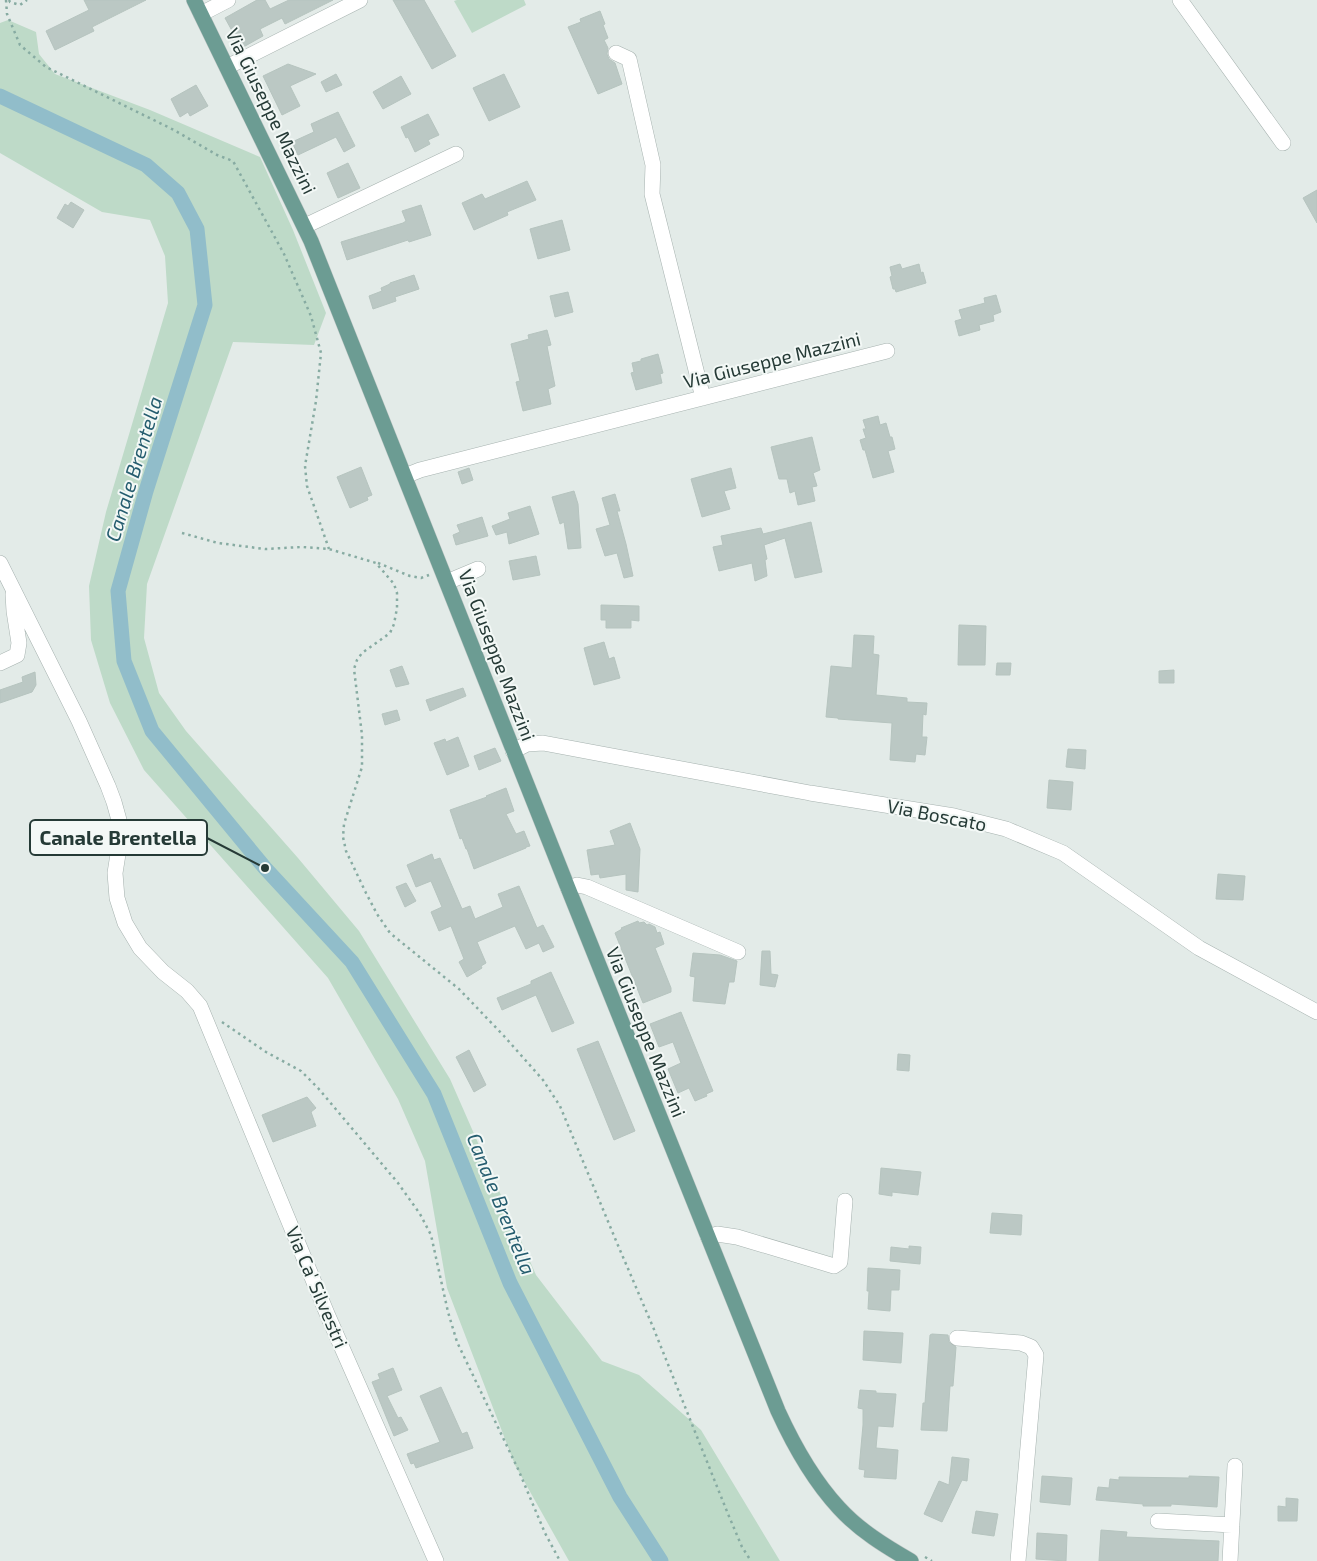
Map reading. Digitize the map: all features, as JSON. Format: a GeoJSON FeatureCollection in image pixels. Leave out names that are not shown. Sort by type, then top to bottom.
{"type":"FeatureCollection","features":[{"type":"Feature","properties":{"kind":"main road","name":"Via Giuseppe Mazzini"},"geometry":{"type":"LineString","coordinates":[[194,0],[305,226],[778,1411],[804,1460],[821,1486],[840,1509],[879,1542],[910,1561]]}},
{"type":"Feature","properties":{"kind":"street","name":"Via Giuseppe Mazzini"},"geometry":{"type":"LineString","coordinates":[[201,14],[228,0]]}},
{"type":"Feature","properties":{"kind":"street"},"geometry":{"type":"LineString","coordinates":[[227,67],[360,0]]}},
{"type":"Feature","properties":{"kind":"street"},"geometry":{"type":"LineString","coordinates":[[1180,0],[1283,143]]}},
{"type":"Feature","properties":{"kind":"street"},"geometry":{"type":"LineString","coordinates":[[616,53],[629,59],[653,165],[652,194],[703,398]]}},
{"type":"Feature","properties":{"kind":"street","name":"Via Giuseppe Mazzini"},"geometry":{"type":"LineString","coordinates":[[305,226],[456,154]]}},
{"type":"Feature","properties":{"kind":"street","name":"Via Giuseppe Mazzini"},"geometry":{"type":"LineString","coordinates":[[405,476],[413,472],[887,351]]}},
{"type":"Feature","properties":{"kind":"street","name":"Via Ca' Silvestri"},"geometry":{"type":"LineString","coordinates":[[0,563],[79,721],[114,802],[119,820],[119,848],[115,873],[117,898],[125,923],[140,948],[163,972],[196,1000],[202,1011],[328,1316],[436,1561]]}},
{"type":"Feature","properties":{"kind":"street"},"geometry":{"type":"LineString","coordinates":[[444,576],[478,570]]}},
{"type":"Feature","properties":{"kind":"street"},"geometry":{"type":"LineString","coordinates":[[0,663],[17,654],[19,643],[14,610],[14,590]]}},
{"type":"Feature","properties":{"kind":"street","name":"Via Boscato"},"geometry":{"type":"LineString","coordinates":[[513,751],[527,744],[543,743],[810,793],[954,816],[1006,828],[1063,853],[1199,948],[1317,1012]]}},
{"type":"Feature","properties":{"kind":"street"},"geometry":{"type":"LineString","coordinates":[[568,888],[577,885],[587,887],[738,952]]}},
{"type":"Feature","properties":{"kind":"street"},"geometry":{"type":"LineString","coordinates":[[708,1238],[717,1234],[736,1237],[834,1266],[840,1262],[845,1201]]}},
{"type":"Feature","properties":{"kind":"street"},"geometry":{"type":"LineString","coordinates":[[958,1338],[1020,1343],[1031,1347],[1036,1355],[1018,1561]]}},
{"type":"Feature","properties":{"kind":"street"},"geometry":{"type":"LineString","coordinates":[[1230,1561],[1235,1466]]}},
{"type":"Feature","properties":{"kind":"street"},"geometry":{"type":"LineString","coordinates":[[1158,1521],[1232,1525]]}},
{"type":"Feature","properties":{"kind":"path"},"geometry":{"type":"LineString","coordinates":[[27,0],[20,5],[8,0],[7,14],[20,45],[46,67],[233,161],[284,254],[311,316],[321,353],[316,401],[305,466],[307,486],[330,549]]}},
{"type":"Feature","properties":{"kind":"path"},"geometry":{"type":"LineString","coordinates":[[182,532],[218,543],[265,549],[302,547],[330,549],[410,576],[421,578],[444,576]]}},
{"type":"Feature","properties":{"kind":"path"},"geometry":{"type":"LineString","coordinates":[[376,563],[394,584],[398,608],[390,633],[362,653],[354,669],[362,735],[362,767],[344,824],[343,837],[346,851],[366,894],[390,933],[465,996],[543,1080],[560,1106],[616,1243],[653,1327],[728,1514],[742,1547],[751,1561]]}},
{"type":"Feature","properties":{"kind":"path"},"geometry":{"type":"LineString","coordinates":[[202,1011],[210,1011],[259,1047],[301,1071],[318,1088],[398,1182],[420,1214],[431,1234],[448,1312],[457,1342],[518,1469],[545,1533],[560,1561]]}},
{"type":"Feature","properties":{"kind":"green space"},"geometry":{"type":"Polygon","coordinates":[[[524,0],[526,5],[472,33],[454,1],[524,0]]]}},
{"type":"Feature","properties":{"kind":"green space"},"geometry":{"type":"Polygon","coordinates":[[[8,20],[36,32],[39,54],[55,74],[150,110],[260,157],[293,230],[326,313],[314,345],[233,342],[147,584],[144,638],[159,693],[186,731],[298,858],[359,931],[450,1079],[536,1275],[602,1361],[639,1375],[701,1430],[780,1561],[569,1561],[515,1465],[447,1288],[425,1161],[398,1099],[328,978],[144,770],[110,703],[91,640],[89,586],[106,512],[168,303],[165,256],[150,220],[102,212],[0,153],[0,23],[8,20]]]}},
{"type":"Feature","properties":{"kind":"building"},"geometry":{"type":"Polygon","coordinates":[[[84,0],[146,0],[92,27],[94,31],[55,50],[46,31],[89,10],[84,0]]]}},
{"type":"Feature","properties":{"kind":"building"},"geometry":{"type":"Polygon","coordinates":[[[257,0],[265,0],[270,9],[289,0],[333,0],[285,24],[282,18],[260,29],[263,36],[238,50],[233,40],[236,38],[225,18],[257,0]]]}},
{"type":"Feature","properties":{"kind":"building"},"geometry":{"type":"Polygon","coordinates":[[[393,0],[424,0],[456,56],[432,69],[393,0]]]}},
{"type":"Feature","properties":{"kind":"building"},"geometry":{"type":"Polygon","coordinates":[[[600,11],[608,38],[604,40],[608,48],[607,54],[609,59],[615,63],[622,84],[598,94],[568,27],[581,22],[580,19],[600,11]]]}},
{"type":"Feature","properties":{"kind":"building"},"geometry":{"type":"Polygon","coordinates":[[[288,64],[316,74],[290,86],[300,106],[282,115],[263,76],[288,64]]]}},
{"type":"Feature","properties":{"kind":"building"},"geometry":{"type":"Polygon","coordinates":[[[336,74],[342,85],[326,92],[321,82],[336,74]]]}},
{"type":"Feature","properties":{"kind":"building"},"geometry":{"type":"Polygon","coordinates":[[[504,74],[520,107],[489,121],[473,88],[504,74]]]}},
{"type":"Feature","properties":{"kind":"building"},"geometry":{"type":"Polygon","coordinates":[[[401,76],[411,94],[383,109],[373,92],[401,76]]]}},
{"type":"Feature","properties":{"kind":"building"},"geometry":{"type":"Polygon","coordinates":[[[196,85],[208,106],[190,116],[188,112],[180,117],[171,99],[196,85]]]}},
{"type":"Feature","properties":{"kind":"building"},"geometry":{"type":"Polygon","coordinates":[[[338,112],[355,146],[344,152],[336,137],[298,155],[292,142],[314,132],[311,124],[338,112]]]}},
{"type":"Feature","properties":{"kind":"building"},"geometry":{"type":"Polygon","coordinates":[[[428,114],[439,135],[428,140],[430,144],[415,152],[401,127],[428,114]]]}},
{"type":"Feature","properties":{"kind":"building"},"geometry":{"type":"Polygon","coordinates":[[[348,163],[360,188],[338,198],[327,173],[348,163]]]}},
{"type":"Feature","properties":{"kind":"building"},"geometry":{"type":"Polygon","coordinates":[[[527,181],[536,200],[507,212],[508,215],[474,230],[462,203],[482,194],[485,199],[527,181]]]}},
{"type":"Feature","properties":{"kind":"building"},"geometry":{"type":"Polygon","coordinates":[[[1317,190],[1317,223],[1303,198],[1317,190]]]}},
{"type":"Feature","properties":{"kind":"building"},"geometry":{"type":"Polygon","coordinates":[[[71,202],[84,210],[73,228],[57,218],[65,204],[68,206],[71,202]]]}},
{"type":"Feature","properties":{"kind":"building"},"geometry":{"type":"Polygon","coordinates":[[[421,205],[431,235],[409,242],[408,240],[347,260],[341,242],[403,223],[406,221],[402,211],[421,205]]]}},
{"type":"Feature","properties":{"kind":"building"},"geometry":{"type":"Polygon","coordinates":[[[562,220],[570,250],[538,259],[530,229],[562,220]]]}},
{"type":"Feature","properties":{"kind":"building"},"geometry":{"type":"Polygon","coordinates":[[[900,264],[902,269],[919,264],[926,283],[896,292],[893,289],[890,277],[892,276],[890,267],[900,264]]]}},
{"type":"Feature","properties":{"kind":"building"},"geometry":{"type":"Polygon","coordinates":[[[414,275],[419,289],[395,297],[396,301],[373,309],[369,296],[382,291],[381,288],[390,283],[414,275]]]}},
{"type":"Feature","properties":{"kind":"building"},"geometry":{"type":"Polygon","coordinates":[[[568,292],[573,312],[555,317],[550,296],[568,292]]]}},
{"type":"Feature","properties":{"kind":"building"},"geometry":{"type":"Polygon","coordinates":[[[996,295],[1001,312],[993,315],[994,321],[979,325],[980,330],[959,336],[955,321],[962,319],[959,310],[985,303],[984,298],[996,295]]]}},
{"type":"Feature","properties":{"kind":"building"},"geometry":{"type":"Polygon","coordinates":[[[547,330],[551,345],[547,346],[555,386],[548,389],[551,404],[523,411],[516,382],[520,381],[511,344],[529,339],[528,335],[547,330]]]}},
{"type":"Feature","properties":{"kind":"building"},"geometry":{"type":"Polygon","coordinates":[[[658,354],[663,373],[660,374],[662,383],[636,390],[631,373],[634,372],[632,363],[658,354]]]}},
{"type":"Feature","properties":{"kind":"building"},"geometry":{"type":"Polygon","coordinates":[[[878,416],[880,425],[886,423],[890,437],[892,437],[895,449],[888,451],[894,472],[873,478],[860,440],[866,438],[863,420],[878,416]]]}},
{"type":"Feature","properties":{"kind":"building"},"geometry":{"type":"Polygon","coordinates":[[[812,437],[820,470],[813,473],[817,486],[812,487],[815,501],[798,505],[795,491],[790,493],[787,479],[779,479],[771,447],[812,437]]]}},
{"type":"Feature","properties":{"kind":"building"},"geometry":{"type":"Polygon","coordinates":[[[361,467],[372,495],[367,497],[368,500],[350,508],[337,477],[361,467]]]}},
{"type":"Feature","properties":{"kind":"building"},"geometry":{"type":"Polygon","coordinates":[[[469,468],[473,480],[462,484],[458,472],[469,468]]]}},
{"type":"Feature","properties":{"kind":"building"},"geometry":{"type":"Polygon","coordinates":[[[731,468],[736,488],[724,491],[730,509],[702,517],[691,479],[731,468]]]}},
{"type":"Feature","properties":{"kind":"building"},"geometry":{"type":"Polygon","coordinates":[[[574,491],[578,504],[581,548],[568,549],[564,522],[560,524],[552,497],[574,491]]]}},
{"type":"Feature","properties":{"kind":"building"},"geometry":{"type":"Polygon","coordinates":[[[615,494],[620,511],[617,511],[633,576],[624,578],[617,553],[605,556],[596,529],[610,525],[602,498],[615,494]]]}},
{"type":"Feature","properties":{"kind":"building"},"geometry":{"type":"Polygon","coordinates":[[[530,506],[539,534],[509,544],[507,532],[496,535],[492,526],[510,519],[508,513],[530,506]]]}},
{"type":"Feature","properties":{"kind":"building"},"geometry":{"type":"Polygon","coordinates":[[[482,517],[488,536],[456,545],[453,535],[460,532],[457,525],[482,517]]]}},
{"type":"Feature","properties":{"kind":"building"},"geometry":{"type":"Polygon","coordinates":[[[811,522],[822,572],[795,578],[785,538],[764,545],[767,559],[765,560],[767,576],[755,581],[752,563],[719,571],[713,547],[723,545],[721,536],[761,528],[763,534],[811,522]]]}},
{"type":"Feature","properties":{"kind":"building"},"geometry":{"type":"Polygon","coordinates":[[[536,556],[540,575],[513,580],[509,561],[536,556]]]}},
{"type":"Feature","properties":{"kind":"building"},"geometry":{"type":"Polygon","coordinates":[[[601,605],[639,606],[639,621],[631,620],[631,628],[606,628],[606,620],[601,620],[601,605]]]}},
{"type":"Feature","properties":{"kind":"building"},"geometry":{"type":"Polygon","coordinates":[[[959,625],[986,626],[985,665],[958,665],[959,625]]]}},
{"type":"Feature","properties":{"kind":"building"},"geometry":{"type":"Polygon","coordinates":[[[854,635],[874,636],[873,654],[879,655],[876,695],[907,698],[907,702],[927,703],[926,715],[923,714],[922,737],[927,737],[925,755],[916,754],[915,762],[890,760],[892,723],[826,717],[831,666],[852,668],[854,635]]]}},
{"type":"Feature","properties":{"kind":"building"},"geometry":{"type":"Polygon","coordinates":[[[604,642],[609,659],[614,657],[620,678],[594,685],[584,648],[604,642]]]}},
{"type":"Feature","properties":{"kind":"building"},"geometry":{"type":"Polygon","coordinates":[[[997,663],[1011,663],[1010,675],[996,675],[997,663]]]}},
{"type":"Feature","properties":{"kind":"building"},"geometry":{"type":"Polygon","coordinates":[[[402,666],[409,684],[396,687],[390,670],[402,666]]]}},
{"type":"Feature","properties":{"kind":"building"},"geometry":{"type":"Polygon","coordinates":[[[1174,670],[1174,683],[1159,683],[1159,671],[1174,670]]]}},
{"type":"Feature","properties":{"kind":"building"},"geometry":{"type":"Polygon","coordinates":[[[35,672],[36,685],[32,692],[0,703],[0,690],[23,682],[22,677],[35,672]]]}},
{"type":"Feature","properties":{"kind":"building"},"geometry":{"type":"Polygon","coordinates":[[[463,688],[466,696],[430,711],[426,700],[463,688]]]}},
{"type":"Feature","properties":{"kind":"building"},"geometry":{"type":"Polygon","coordinates":[[[397,710],[400,720],[385,725],[382,714],[397,710]]]}},
{"type":"Feature","properties":{"kind":"building"},"geometry":{"type":"Polygon","coordinates":[[[458,737],[469,766],[447,775],[434,743],[445,739],[446,742],[458,737]]]}},
{"type":"Feature","properties":{"kind":"building"},"geometry":{"type":"Polygon","coordinates":[[[495,748],[501,761],[479,770],[474,756],[495,748]]]}},
{"type":"Feature","properties":{"kind":"building"},"geometry":{"type":"Polygon","coordinates":[[[1068,749],[1086,750],[1085,769],[1066,767],[1068,749]]]}},
{"type":"Feature","properties":{"kind":"building"},"geometry":{"type":"Polygon","coordinates":[[[1049,780],[1073,782],[1071,810],[1047,808],[1049,780]]]}},
{"type":"Feature","properties":{"kind":"building"},"geometry":{"type":"Polygon","coordinates":[[[506,788],[514,811],[506,814],[516,834],[524,831],[530,846],[474,869],[462,838],[460,839],[450,810],[506,788]]]}},
{"type":"Feature","properties":{"kind":"building"},"geometry":{"type":"Polygon","coordinates":[[[630,823],[640,849],[638,892],[626,890],[626,874],[600,878],[599,874],[591,875],[587,850],[615,845],[610,831],[630,823]]]}},
{"type":"Feature","properties":{"kind":"building"},"geometry":{"type":"Polygon","coordinates":[[[432,854],[434,860],[440,858],[462,909],[470,906],[475,919],[503,907],[498,894],[519,886],[537,928],[543,925],[554,947],[543,952],[539,943],[526,949],[515,926],[477,942],[486,963],[481,966],[482,968],[467,977],[459,962],[464,959],[451,926],[439,931],[431,912],[442,907],[431,881],[416,887],[407,865],[432,854]]]}},
{"type":"Feature","properties":{"kind":"building"},"geometry":{"type":"Polygon","coordinates":[[[1218,874],[1245,876],[1243,900],[1216,899],[1218,874]]]}},
{"type":"Feature","properties":{"kind":"building"},"geometry":{"type":"Polygon","coordinates":[[[406,883],[416,901],[405,907],[396,887],[406,883]]]}},
{"type":"Feature","properties":{"kind":"building"},"geometry":{"type":"Polygon","coordinates":[[[638,921],[639,923],[644,922],[655,927],[657,933],[660,932],[664,944],[655,948],[671,988],[671,992],[643,1003],[615,933],[621,928],[638,921]]]}},
{"type":"Feature","properties":{"kind":"building"},"geometry":{"type":"Polygon","coordinates":[[[762,951],[770,951],[771,974],[778,975],[775,987],[760,985],[762,951]]]}},
{"type":"Feature","properties":{"kind":"building"},"geometry":{"type":"Polygon","coordinates":[[[693,953],[720,955],[737,961],[734,982],[729,982],[725,1004],[693,1001],[695,977],[690,976],[693,953]]]}},
{"type":"Feature","properties":{"kind":"building"},"geometry":{"type":"Polygon","coordinates":[[[551,972],[574,1023],[552,1032],[536,995],[502,1010],[497,998],[531,984],[531,981],[551,972]]]}},
{"type":"Feature","properties":{"kind":"building"},"geometry":{"type":"Polygon","coordinates":[[[681,1012],[713,1091],[695,1101],[689,1088],[678,1093],[668,1069],[681,1063],[673,1042],[659,1047],[650,1024],[681,1012]]]}},
{"type":"Feature","properties":{"kind":"building"},"geometry":{"type":"Polygon","coordinates":[[[598,1041],[635,1131],[614,1140],[577,1049],[598,1041]]]}},
{"type":"Feature","properties":{"kind":"building"},"geometry":{"type":"Polygon","coordinates":[[[469,1050],[486,1085],[474,1092],[456,1057],[469,1050]]]}},
{"type":"Feature","properties":{"kind":"building"},"geometry":{"type":"Polygon","coordinates":[[[898,1054],[910,1055],[909,1071],[897,1070],[898,1054]]]}},
{"type":"Feature","properties":{"kind":"building"},"geometry":{"type":"Polygon","coordinates":[[[307,1097],[316,1108],[311,1112],[316,1126],[273,1142],[262,1115],[307,1097]]]}},
{"type":"Feature","properties":{"kind":"building"},"geometry":{"type":"Polygon","coordinates":[[[881,1168],[921,1172],[918,1195],[892,1192],[892,1196],[879,1194],[881,1168]]]}},
{"type":"Feature","properties":{"kind":"building"},"geometry":{"type":"Polygon","coordinates":[[[992,1213],[1022,1215],[1021,1235],[990,1233],[992,1213]]]}},
{"type":"Feature","properties":{"kind":"building"},"geometry":{"type":"Polygon","coordinates":[[[909,1246],[921,1247],[920,1264],[890,1261],[891,1247],[909,1249],[909,1246]]]}},
{"type":"Feature","properties":{"kind":"building"},"geometry":{"type":"Polygon","coordinates":[[[868,1268],[900,1270],[899,1290],[891,1290],[890,1311],[868,1309],[868,1268]]]}},
{"type":"Feature","properties":{"kind":"building"},"geometry":{"type":"Polygon","coordinates":[[[864,1331],[903,1333],[901,1363],[863,1360],[864,1331]]]}},
{"type":"Feature","properties":{"kind":"building"},"geometry":{"type":"Polygon","coordinates":[[[930,1335],[948,1335],[949,1342],[956,1347],[953,1386],[950,1386],[947,1431],[921,1430],[930,1335]]]}},
{"type":"Feature","properties":{"kind":"building"},"geometry":{"type":"Polygon","coordinates":[[[393,1368],[402,1390],[387,1396],[398,1418],[401,1417],[408,1430],[394,1436],[372,1382],[380,1379],[378,1374],[393,1368]]]}},
{"type":"Feature","properties":{"kind":"building"},"geometry":{"type":"Polygon","coordinates":[[[441,1387],[462,1434],[467,1432],[473,1448],[416,1468],[414,1463],[411,1464],[407,1454],[440,1442],[420,1396],[441,1387]]]}},
{"type":"Feature","properties":{"kind":"building"},"geometry":{"type":"Polygon","coordinates":[[[860,1390],[896,1394],[893,1427],[878,1426],[876,1448],[898,1450],[896,1479],[864,1477],[865,1470],[859,1469],[863,1425],[863,1409],[858,1408],[860,1390]]]}},
{"type":"Feature","properties":{"kind":"building"},"geometry":{"type":"Polygon","coordinates":[[[952,1457],[969,1459],[967,1481],[962,1480],[942,1522],[924,1514],[939,1481],[949,1485],[952,1457]]]}},
{"type":"Feature","properties":{"kind":"building"},"geometry":{"type":"Polygon","coordinates":[[[1042,1476],[1072,1478],[1070,1505],[1040,1502],[1042,1476]]]}},
{"type":"Feature","properties":{"kind":"building"},"geometry":{"type":"Polygon","coordinates":[[[1189,1476],[1219,1477],[1217,1507],[1171,1504],[1171,1506],[1143,1506],[1143,1504],[1096,1500],[1098,1487],[1109,1488],[1110,1479],[1119,1480],[1119,1477],[1189,1478],[1189,1476]]]}},
{"type":"Feature","properties":{"kind":"building"},"geometry":{"type":"Polygon","coordinates":[[[1286,1498],[1298,1499],[1297,1521],[1278,1521],[1278,1506],[1286,1507],[1286,1498]]]}},
{"type":"Feature","properties":{"kind":"building"},"geometry":{"type":"Polygon","coordinates":[[[976,1511],[998,1514],[994,1536],[972,1533],[976,1511]]]}},
{"type":"Feature","properties":{"kind":"building"},"geometry":{"type":"Polygon","coordinates":[[[1101,1530],[1127,1532],[1126,1537],[1219,1541],[1218,1561],[1099,1561],[1101,1530]]]}},
{"type":"Feature","properties":{"kind":"building"},"geometry":{"type":"Polygon","coordinates":[[[1037,1533],[1067,1535],[1066,1561],[1036,1559],[1037,1533]]]}},
{"type":"Feature","properties":{"kind":"waterway","name":"Canale Brentella"},"geometry":{"type":"LineString","coordinates":[[0,96],[146,165],[178,193],[197,229],[205,305],[146,491],[118,591],[124,661],[152,731],[265,868],[352,962],[434,1094],[510,1283],[620,1497],[661,1561]]}},
{"type":"Feature","properties":{"kind":"place","name":"Canale Brentella"},"geometry":{"type":"Point","coordinates":[265,868]}}]}
